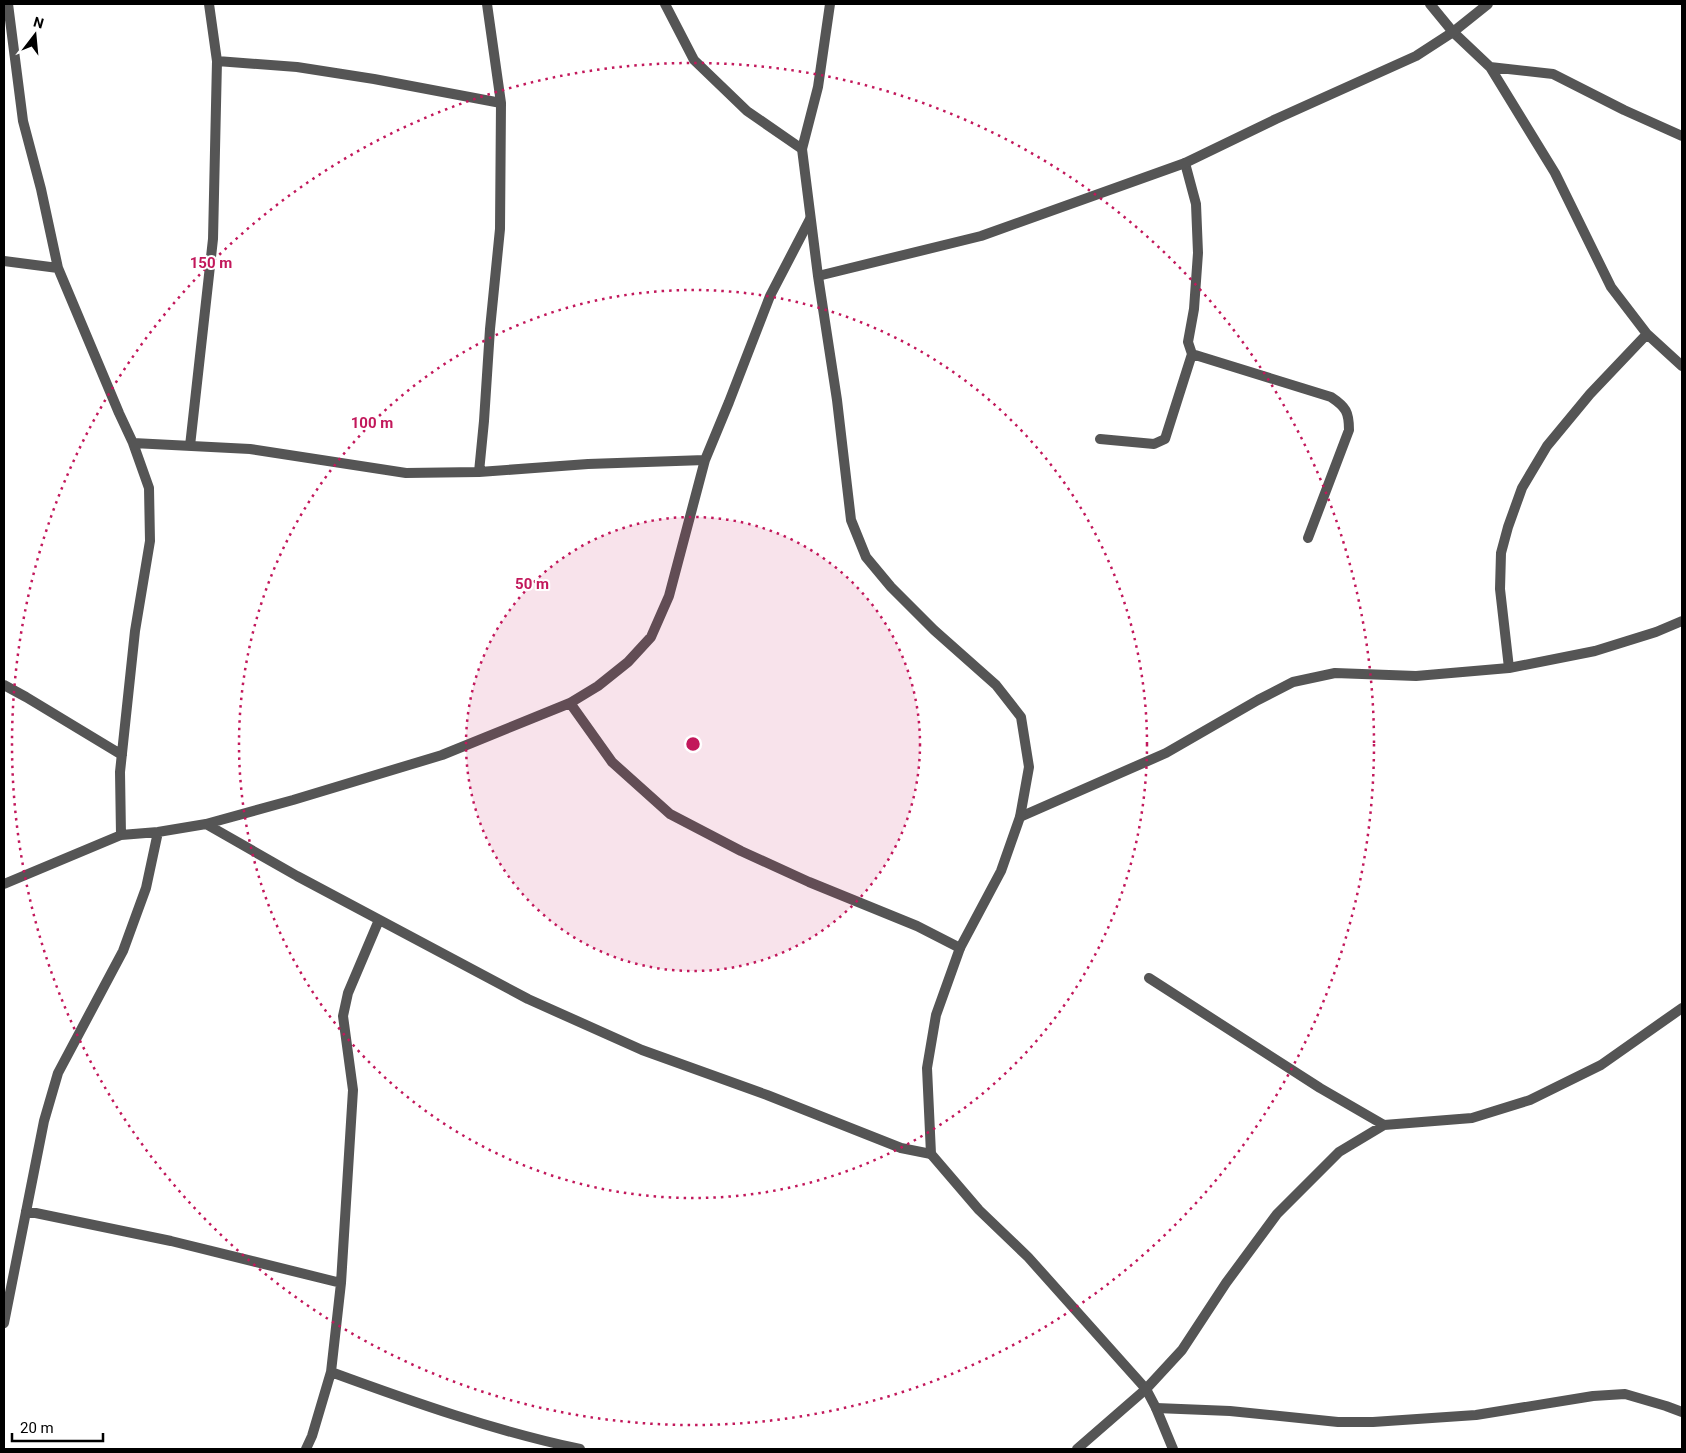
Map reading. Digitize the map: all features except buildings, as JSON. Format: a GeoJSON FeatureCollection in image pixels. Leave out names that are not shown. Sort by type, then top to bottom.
{"type":"FeatureCollection","features":[{"type":"Feature","properties":{"kind":"street"},"geometry":{"type":"LineString","coordinates":[[8,4],[23,121],[41,189],[58,268],[133,442],[149,488],[150,541],[135,631],[120,772],[121,835]]}},
{"type":"Feature","properties":{"kind":"street"},"geometry":{"type":"LineString","coordinates":[[190,446],[213,239],[217,61],[209,4]]}},
{"type":"Feature","properties":{"kind":"street"},"geometry":{"type":"LineString","coordinates":[[479,472],[500,229],[501,103],[487,4]]}},
{"type":"Feature","properties":{"kind":"street"},"geometry":{"type":"LineString","coordinates":[[665,4],[694,60],[747,111],[802,150]]}},
{"type":"Feature","properties":{"kind":"street"},"geometry":{"type":"LineString","coordinates":[[830,4],[818,87],[802,150],[810,219],[837,400],[851,520],[866,557],[891,588],[934,630],[996,685],[1021,717],[1029,767],[1020,817],[1001,871],[960,948],[936,1016],[927,1068],[931,1154],[979,1210],[1028,1257],[1146,1389],[1173,1449]]}},
{"type":"Feature","properties":{"kind":"street"},"geometry":{"type":"LineString","coordinates":[[1430,4],[1453,32],[1490,67],[1555,173],[1611,287],[1647,334],[1682,366]]}},
{"type":"Feature","properties":{"kind":"street"},"geometry":{"type":"LineString","coordinates":[[818,276],[981,236],[1185,163],[1276,119],[1416,56],[1453,32],[1488,4]]}},
{"type":"Feature","properties":{"kind":"street"},"geometry":{"type":"LineString","coordinates":[[217,61],[296,67],[374,79],[501,103]]}},
{"type":"Feature","properties":{"kind":"street"},"geometry":{"type":"LineString","coordinates":[[1490,67],[1553,74],[1624,110],[1682,136]]}},
{"type":"Feature","properties":{"kind":"street"},"geometry":{"type":"LineString","coordinates":[[1100,439],[1154,444],[1165,440],[1192,354],[1188,342],[1194,309],[1198,253],[1196,204],[1185,163]]}},
{"type":"Feature","properties":{"kind":"street"},"geometry":{"type":"LineString","coordinates":[[4,884],[121,835],[158,832],[206,824],[442,755],[570,703],[598,686],[628,662],[651,637],[668,596],[705,460],[770,296],[810,219]]}},
{"type":"Feature","properties":{"kind":"street"},"geometry":{"type":"LineString","coordinates":[[4,261],[58,268]]}},
{"type":"Feature","properties":{"kind":"street"},"geometry":{"type":"LineString","coordinates":[[1510,668],[1500,589],[1502,553],[1508,527],[1522,488],[1547,446],[1590,394],[1647,334]]}},
{"type":"Feature","properties":{"kind":"street"},"geometry":{"type":"LineString","coordinates":[[1192,354],[1205,360],[1331,397],[1343,405],[1349,417],[1349,430],[1308,538]]}},
{"type":"Feature","properties":{"kind":"street"},"geometry":{"type":"LineString","coordinates":[[133,442],[250,449],[406,473],[479,472],[588,464],[705,460]]}},
{"type":"Feature","properties":{"kind":"street"},"geometry":{"type":"LineString","coordinates":[[1020,817],[1166,753],[1293,682],[1335,674],[1416,676],[1510,668],[1595,651],[1656,632],[1682,621]]}},
{"type":"Feature","properties":{"kind":"street"},"geometry":{"type":"LineString","coordinates":[[4,685],[26,696],[122,755]]}},
{"type":"Feature","properties":{"kind":"street"},"geometry":{"type":"LineString","coordinates":[[570,703],[612,762],[670,814],[741,851],[917,926],[960,948]]}},
{"type":"Feature","properties":{"kind":"street"},"geometry":{"type":"LineString","coordinates":[[206,824],[297,876],[528,999],[642,1050],[767,1095],[901,1148],[931,1154]]}},
{"type":"Feature","properties":{"kind":"street"},"geometry":{"type":"LineString","coordinates":[[4,1323],[44,1121],[58,1073],[124,951],[146,888],[158,832]]}},
{"type":"Feature","properties":{"kind":"street"},"geometry":{"type":"LineString","coordinates":[[306,1449],[312,1436],[331,1372],[341,1283],[354,1090],[343,1016],[348,993],[379,920]]}},
{"type":"Feature","properties":{"kind":"street"},"geometry":{"type":"LineString","coordinates":[[1148,978],[1320,1088],[1384,1125]]}},
{"type":"Feature","properties":{"kind":"street"},"geometry":{"type":"LineString","coordinates":[[1077,1449],[1146,1389],[1182,1350],[1226,1283],[1277,1214],[1339,1152],[1384,1125],[1472,1118],[1530,1100],[1601,1065],[1682,1008]]}},
{"type":"Feature","properties":{"kind":"street"},"geometry":{"type":"LineString","coordinates":[[26,1211],[171,1241],[341,1283]]}},
{"type":"Feature","properties":{"kind":"street"},"geometry":{"type":"LineString","coordinates":[[331,1372],[449,1414],[513,1434],[580,1449]]}},
{"type":"Feature","properties":{"kind":"street"},"geometry":{"type":"LineString","coordinates":[[1156,1408],[1230,1411],[1338,1422],[1373,1422],[1476,1415],[1593,1396],[1625,1394],[1682,1412]]}}]}
